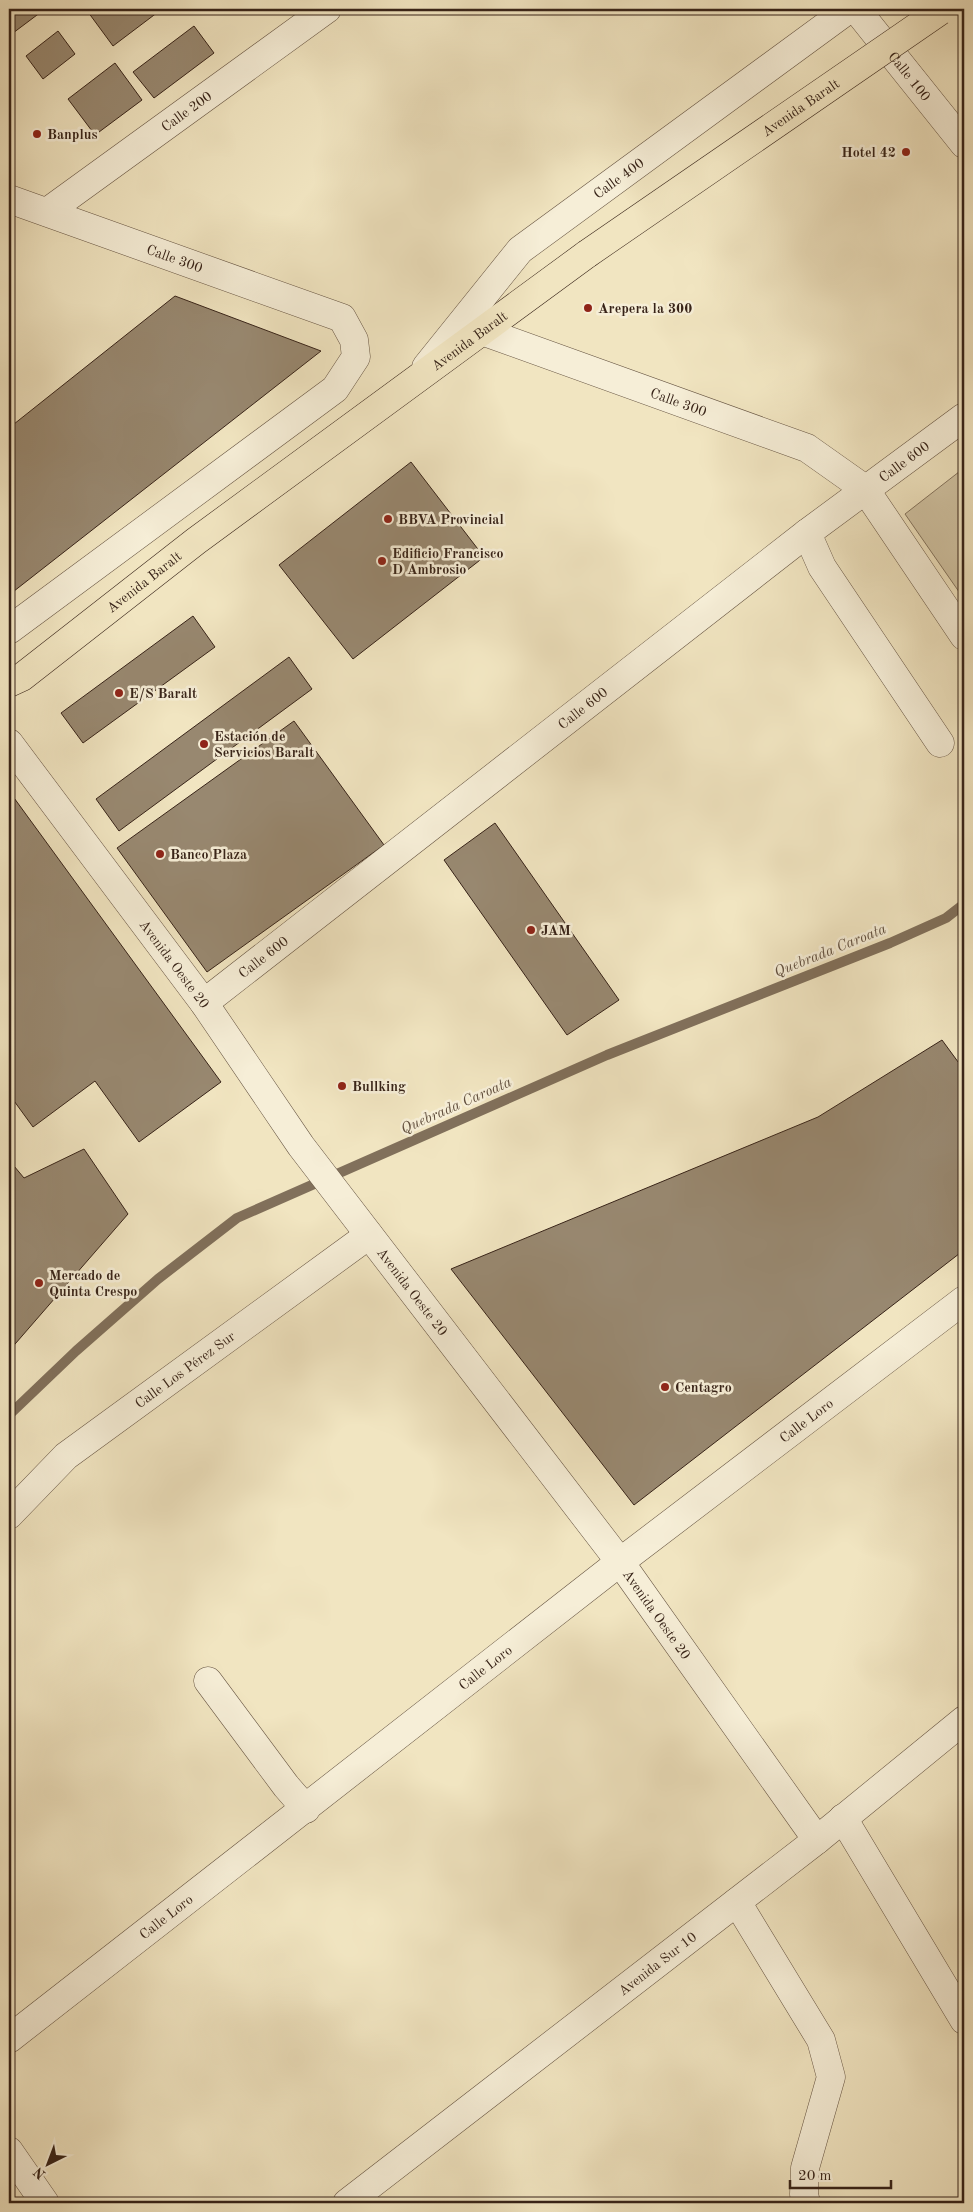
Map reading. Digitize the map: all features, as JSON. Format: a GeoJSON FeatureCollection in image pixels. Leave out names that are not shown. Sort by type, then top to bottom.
{"type":"FeatureCollection","features":[{"type":"Feature","properties":{"kind":"main road","name":"Avenida Baralt"},"geometry":{"type":"LineString","coordinates":[[9,683],[22,677],[196,541],[587,254],[942,10]]}},
{"type":"Feature","properties":{"kind":"street","name":"Calle 200"},"geometry":{"type":"LineString","coordinates":[[46,212],[327,9]]}},
{"type":"Feature","properties":{"kind":"street","name":"Calle 400"},"geometry":{"type":"LineString","coordinates":[[418,378],[520,250],[849,9]]}},
{"type":"Feature","properties":{"kind":"street","name":"Calle 100"},"geometry":{"type":"LineString","coordinates":[[856,9],[964,144]]}},
{"type":"Feature","properties":{"kind":"street","name":"Calle 300"},"geometry":{"type":"LineString","coordinates":[[9,199],[342,318],[354,340],[356,357],[335,389],[9,630]]}},
{"type":"Feature","properties":{"kind":"street","name":"Calle 300"},"geometry":{"type":"LineString","coordinates":[[482,331],[807,448],[865,489]]}},
{"type":"Feature","properties":{"kind":"street","name":"Calle 600"},"geometry":{"type":"LineString","coordinates":[[204,1003],[807,533],[964,417]]}},
{"type":"Feature","properties":{"kind":"street"},"geometry":{"type":"LineString","coordinates":[[865,489],[964,636]]}},
{"type":"Feature","properties":{"kind":"street"},"geometry":{"type":"LineString","coordinates":[[807,533],[822,567],[940,742]]}},
{"type":"Feature","properties":{"kind":"street","name":"Avenida Oeste 20"},"geometry":{"type":"LineString","coordinates":[[9,743],[204,1003],[301,1146],[620,1562],[817,1840]]}},
{"type":"Feature","properties":{"kind":"street","name":"Calle Los Pérez Sur"},"geometry":{"type":"LineString","coordinates":[[9,1514],[66,1456],[369,1235]]}},
{"type":"Feature","properties":{"kind":"street","name":"Calle Loro"},"geometry":{"type":"LineString","coordinates":[[9,2040],[620,1562],[964,1300]]}},
{"type":"Feature","properties":{"kind":"street"},"geometry":{"type":"LineString","coordinates":[[208,1681],[286,1786],[306,1809]]}},
{"type":"Feature","properties":{"kind":"street","name":"Avenida Sur 10"},"geometry":{"type":"LineString","coordinates":[[347,2203],[817,1840],[964,1720]]}},
{"type":"Feature","properties":{"kind":"street"},"geometry":{"type":"LineString","coordinates":[[844,1818],[964,2020]]}},
{"type":"Feature","properties":{"kind":"street"},"geometry":{"type":"LineString","coordinates":[[737,1902],[821,2040],[831,2077],[806,2168],[804,2194],[806,2203]]}},
{"type":"Feature","properties":{"kind":"street"},"geometry":{"type":"LineString","coordinates":[[9,2151],[45,2203]]}},
{"type":"Feature","properties":{"kind":"shaded area"},"geometry":{"type":"Polygon","coordinates":[[[964,468],[964,599],[905,514],[964,468]]]}},
{"type":"Feature","properties":{"kind":"building"},"geometry":{"type":"Polygon","coordinates":[[[9,9],[45,9],[9,36],[9,9]]]}},
{"type":"Feature","properties":{"kind":"building"},"geometry":{"type":"Polygon","coordinates":[[[93,9],[162,9],[113,46],[88,12],[93,9]]]}},
{"type":"Feature","properties":{"kind":"building"},"geometry":{"type":"Polygon","coordinates":[[[194,26],[214,53],[154,98],[133,72],[194,26]]]}},
{"type":"Feature","properties":{"kind":"building"},"geometry":{"type":"Polygon","coordinates":[[[58,31],[75,54],[43,79],[26,56],[58,31]]]}},
{"type":"Feature","properties":{"kind":"building"},"geometry":{"type":"Polygon","coordinates":[[[115,63],[142,100],[95,135],[68,99],[115,63]]]}},
{"type":"Feature","properties":{"kind":"building"},"geometry":{"type":"Polygon","coordinates":[[[175,296],[321,351],[9,595],[9,428],[175,296]]]}},
{"type":"Feature","properties":{"kind":"building","name":"Edificio Francisco D Ambrosio"},"geometry":{"type":"Polygon","coordinates":[[[411,462],[484,557],[353,659],[279,565],[411,462]]]}},
{"type":"Feature","properties":{"kind":"building"},"geometry":{"type":"Polygon","coordinates":[[[193,616],[215,647],[83,743],[61,713],[193,616]]]}},
{"type":"Feature","properties":{"kind":"building","name":"Estación de Servicios Baralt"},"geometry":{"type":"Polygon","coordinates":[[[289,657],[312,689],[119,831],[96,799],[289,657]]]}},
{"type":"Feature","properties":{"kind":"building"},"geometry":{"type":"Polygon","coordinates":[[[294,721],[384,845],[207,972],[117,848],[294,721]]]}},
{"type":"Feature","properties":{"kind":"building"},"geometry":{"type":"Polygon","coordinates":[[[9,791],[221,1082],[139,1142],[95,1081],[33,1127],[9,1094],[9,791]]]}},
{"type":"Feature","properties":{"kind":"building","name":"JAM"},"geometry":{"type":"Polygon","coordinates":[[[495,823],[619,1000],[567,1035],[444,860],[495,823]]]}},
{"type":"Feature","properties":{"kind":"building","name":"Centagro"},"geometry":{"type":"Polygon","coordinates":[[[942,1040],[964,1070],[964,1250],[634,1505],[451,1269],[818,1117],[942,1040]]]}},
{"type":"Feature","properties":{"kind":"building","name":"Mercado de Quinta Crespo"},"geometry":{"type":"Polygon","coordinates":[[[84,1149],[128,1214],[9,1351],[9,1160],[24,1178],[84,1149]]]}},
{"type":"Feature","properties":{"kind":"waterway","name":"Quebrada Caroata"},"geometry":{"type":"LineString","coordinates":[[9,1415],[76,1351],[158,1279],[237,1218],[607,1055],[890,943],[946,918],[964,904]]}},
{"type":"Feature","properties":{"kind":"place","name":"Banplus"},"geometry":{"type":"Point","coordinates":[37,134]}},
{"type":"Feature","properties":{"kind":"place","name":"Hotel 42"},"geometry":{"type":"Point","coordinates":[906,152]}},
{"type":"Feature","properties":{"kind":"place","name":"Arepera la 300"},"geometry":{"type":"Point","coordinates":[588,308]}},
{"type":"Feature","properties":{"kind":"place","name":"BBVA Provincial"},"geometry":{"type":"Point","coordinates":[388,519]}},
{"type":"Feature","properties":{"kind":"place","name":"Edificio Francisco D Ambrosio"},"geometry":{"type":"Point","coordinates":[382,561]}},
{"type":"Feature","properties":{"kind":"place","name":"E/S Baralt"},"geometry":{"type":"Point","coordinates":[119,693]}},
{"type":"Feature","properties":{"kind":"place","name":"Estación de Servicios Baralt"},"geometry":{"type":"Point","coordinates":[204,744]}},
{"type":"Feature","properties":{"kind":"place","name":"Banco Plaza"},"geometry":{"type":"Point","coordinates":[160,854]}},
{"type":"Feature","properties":{"kind":"place","name":"JAM"},"geometry":{"type":"Point","coordinates":[531,930]}},
{"type":"Feature","properties":{"kind":"place","name":"Bullking"},"geometry":{"type":"Point","coordinates":[342,1086]}},
{"type":"Feature","properties":{"kind":"place","name":"Mercado de Quinta Crespo"},"geometry":{"type":"Point","coordinates":[39,1283]}},
{"type":"Feature","properties":{"kind":"place","name":"Centagro"},"geometry":{"type":"Point","coordinates":[665,1387]}}]}
